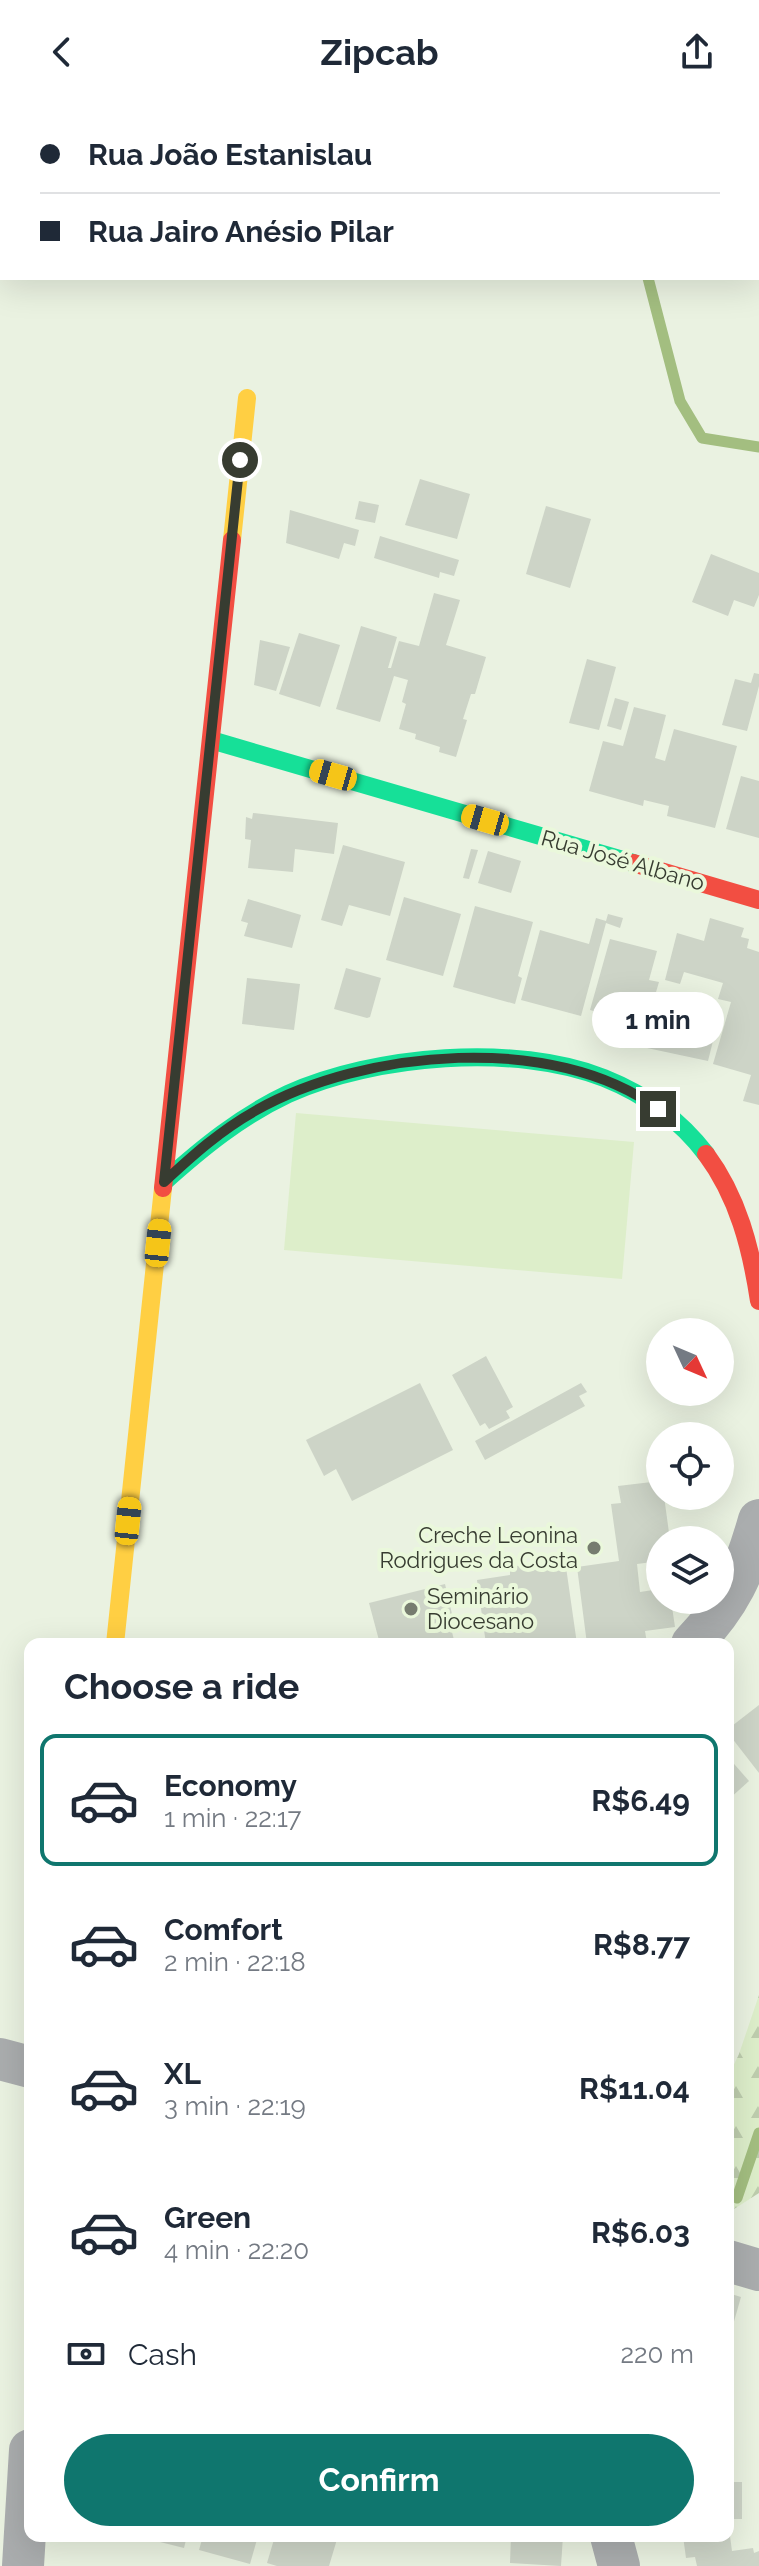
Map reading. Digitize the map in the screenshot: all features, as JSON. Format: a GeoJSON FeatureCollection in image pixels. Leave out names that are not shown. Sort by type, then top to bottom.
{"type":"FeatureCollection","features":[{"type":"Feature","properties":{"kind":"street"},"geometry":{"type":"LineString","coordinates":[[116,1638],[247,398]]}},
{"type":"Feature","properties":{"kind":"street","name":"Rua José Albano"},"geometry":{"type":"LineString","coordinates":[[211,740],[759,900]]}},
{"type":"Feature","properties":{"kind":"street"},"geometry":{"type":"LineString","coordinates":[[164,1182],[209,1141],[256,1110],[296,1091],[361,1070],[426,1059],[508,1059],[584,1071],[636,1093],[680,1126],[710,1159],[739,1211],[753,1257],[759,1301]]}},
{"type":"Feature","properties":{"kind":"street"},"geometry":{"type":"LineString","coordinates":[[698,1638],[717,1617],[746,1566],[759,1520]]}},
{"type":"Feature","properties":{"kind":"street"},"geometry":{"type":"LineString","coordinates":[[0,2059],[24,2065]]}},
{"type":"Feature","properties":{"kind":"street"},"geometry":{"type":"LineString","coordinates":[[734,2263],[759,2270]]}},
{"type":"Feature","properties":{"kind":"street"},"geometry":{"type":"LineString","coordinates":[[23,2566],[24,2542]]}},
{"type":"Feature","properties":{"kind":"street"},"geometry":{"type":"LineString","coordinates":[[613,2542],[619,2566]]}},
{"type":"Feature","properties":{"kind":"green space"},"geometry":{"type":"Polygon","coordinates":[[[296,1113],[634,1142],[622,1279],[284,1250],[296,1113]]]}},
{"type":"Feature","properties":{"kind":"green space"},"geometry":{"type":"Polygon","coordinates":[[[759,1995],[759,2193],[734,2209],[734,2064],[759,1995]]]}},
{"type":"Feature","properties":{"kind":"building"},"geometry":{"type":"Polygon","coordinates":[[[420,479],[470,494],[457,539],[405,525],[420,479]]]}},
{"type":"Feature","properties":{"kind":"building"},"geometry":{"type":"Polygon","coordinates":[[[359,501],[379,505],[375,523],[355,519],[359,501]]]}},
{"type":"Feature","properties":{"kind":"building"},"geometry":{"type":"Polygon","coordinates":[[[546,506],[591,519],[570,588],[526,574],[546,506]]]}},
{"type":"Feature","properties":{"kind":"building"},"geometry":{"type":"Polygon","coordinates":[[[290,510],[359,530],[355,546],[344,543],[339,559],[286,543],[290,510]]]}},
{"type":"Feature","properties":{"kind":"building"},"geometry":{"type":"Polygon","coordinates":[[[380,536],[459,560],[454,576],[440,572],[439,578],[374,558],[380,536]]]}},
{"type":"Feature","properties":{"kind":"building"},"geometry":{"type":"Polygon","coordinates":[[[711,554],[759,573],[759,595],[754,607],[734,600],[728,616],[692,602],[711,554]]]}},
{"type":"Feature","properties":{"kind":"building"},"geometry":{"type":"Polygon","coordinates":[[[434,593],[460,600],[446,645],[486,657],[475,694],[471,694],[463,719],[467,720],[456,757],[439,752],[440,747],[415,739],[416,734],[399,729],[408,680],[394,676],[380,722],[336,709],[361,626],[397,637],[388,668],[391,668],[399,641],[419,646],[434,593]]]}},
{"type":"Feature","properties":{"kind":"building"},"geometry":{"type":"Polygon","coordinates":[[[299,633],[340,645],[320,707],[279,694],[299,633]]]}},
{"type":"Feature","properties":{"kind":"building"},"geometry":{"type":"Polygon","coordinates":[[[260,640],[290,647],[276,691],[254,685],[260,640]]]}},
{"type":"Feature","properties":{"kind":"building"},"geometry":{"type":"Polygon","coordinates":[[[587,659],[616,667],[599,730],[569,723],[587,659]]]}},
{"type":"Feature","properties":{"kind":"building"},"geometry":{"type":"Polygon","coordinates":[[[754,673],[759,674],[759,686],[747,731],[722,725],[735,679],[751,683],[754,673]]]}},
{"type":"Feature","properties":{"kind":"building"},"geometry":{"type":"Polygon","coordinates":[[[615,698],[629,702],[621,730],[607,726],[615,698]]]}},
{"type":"Feature","properties":{"kind":"building"},"geometry":{"type":"Polygon","coordinates":[[[634,707],[666,715],[655,758],[665,761],[674,729],[737,746],[715,828],[667,816],[669,806],[644,800],[643,806],[589,791],[603,741],[623,746],[634,707]]]}},
{"type":"Feature","properties":{"kind":"building"},"geometry":{"type":"Polygon","coordinates":[[[741,776],[759,781],[759,838],[726,829],[741,776]]]}},
{"type":"Feature","properties":{"kind":"building"},"geometry":{"type":"Polygon","coordinates":[[[253,813],[338,823],[334,854],[295,849],[293,872],[248,868],[251,840],[245,839],[246,817],[252,819],[253,813]]]}},
{"type":"Feature","properties":{"kind":"building"},"geometry":{"type":"Polygon","coordinates":[[[343,845],[405,862],[390,916],[349,905],[342,926],[321,920],[343,845]]]}},
{"type":"Feature","properties":{"kind":"building"},"geometry":{"type":"Polygon","coordinates":[[[471,849],[478,850],[469,879],[463,878],[471,849]]]}},
{"type":"Feature","properties":{"kind":"building"},"geometry":{"type":"Polygon","coordinates":[[[488,851],[521,861],[511,893],[478,883],[488,851]]]}},
{"type":"Feature","properties":{"kind":"building"},"geometry":{"type":"Polygon","coordinates":[[[404,897],[461,914],[443,976],[386,960],[404,897]]]}},
{"type":"Feature","properties":{"kind":"building"},"geometry":{"type":"Polygon","coordinates":[[[248,899],[301,915],[292,948],[244,936],[248,923],[241,921],[248,899]]]}},
{"type":"Feature","properties":{"kind":"building"},"geometry":{"type":"Polygon","coordinates":[[[475,906],[533,922],[518,976],[522,978],[515,1004],[453,987],[475,906]]]}},
{"type":"Feature","properties":{"kind":"building"},"geometry":{"type":"Polygon","coordinates":[[[608,914],[623,918],[620,928],[606,923],[581,1016],[521,1000],[540,930],[589,944],[596,918],[606,921],[608,914]]]}},
{"type":"Feature","properties":{"kind":"building"},"geometry":{"type":"Polygon","coordinates":[[[710,918],[744,928],[741,937],[749,939],[747,948],[759,952],[759,1105],[743,1101],[751,1075],[713,1064],[731,1002],[718,999],[723,983],[684,972],[680,984],[665,980],[677,933],[704,941],[710,918]]]}},
{"type":"Feature","properties":{"kind":"building"},"geometry":{"type":"Polygon","coordinates":[[[610,939],[657,951],[649,980],[659,982],[646,1026],[590,1010],[610,939]]]}},
{"type":"Feature","properties":{"kind":"building"},"geometry":{"type":"Polygon","coordinates":[[[346,968],[381,978],[370,1017],[334,1009],[346,968]]]}},
{"type":"Feature","properties":{"kind":"building"},"geometry":{"type":"Polygon","coordinates":[[[247,978],[300,984],[294,1030],[242,1024],[247,978]]]}},
{"type":"Feature","properties":{"kind":"building"},"geometry":{"type":"Polygon","coordinates":[[[677,998],[721,1009],[708,1061],[647,1048],[654,1019],[671,1023],[677,998]]]}},
{"type":"Feature","properties":{"kind":"building"},"geometry":{"type":"Polygon","coordinates":[[[486,1356],[513,1407],[506,1411],[510,1418],[489,1429],[485,1423],[480,1426],[452,1375],[486,1356]]]}},
{"type":"Feature","properties":{"kind":"building"},"geometry":{"type":"Polygon","coordinates":[[[420,1383],[453,1450],[352,1501],[336,1469],[324,1476],[306,1440],[420,1383]]]}},
{"type":"Feature","properties":{"kind":"building"},"geometry":{"type":"Polygon","coordinates":[[[581,1383],[587,1392],[579,1396],[585,1406],[485,1460],[475,1441],[581,1383]]]}},
{"type":"Feature","properties":{"kind":"building"},"geometry":{"type":"Polygon","coordinates":[[[646,1483],[646,1510],[666,1510],[668,1526],[646,1526],[646,1563],[637,1564],[640,1592],[646,1591],[646,1614],[673,1614],[675,1627],[645,1631],[646,1638],[586,1638],[577,1567],[619,1561],[611,1504],[621,1503],[618,1486],[646,1483]]]}},
{"type":"Feature","properties":{"kind":"building"},"geometry":{"type":"Polygon","coordinates":[[[555,1560],[556,1569],[566,1567],[576,1638],[485,1638],[477,1580],[510,1575],[510,1567],[555,1560]]]}},
{"type":"Feature","properties":{"kind":"building","name":"Seminário Diocesano"},"geometry":{"type":"Polygon","coordinates":[[[445,1584],[454,1638],[378,1638],[369,1603],[445,1584]]]}},
{"type":"Feature","properties":{"kind":"building"},"geometry":{"type":"Polygon","coordinates":[[[759,1705],[759,1773],[734,1741],[734,1724],[759,1705]]]}},
{"type":"Feature","properties":{"kind":"building"},"geometry":{"type":"Polygon","coordinates":[[[734,1764],[749,1781],[734,1795],[734,1764]]]}},
{"type":"Feature","properties":{"kind":"building"},"geometry":{"type":"Polygon","coordinates":[[[734,2295],[741,2297],[734,2322],[734,2295]]]}},
{"type":"Feature","properties":{"kind":"building"},"geometry":{"type":"Polygon","coordinates":[[[734,2482],[742,2482],[742,2519],[734,2519],[734,2482]]]}},
{"type":"Feature","properties":{"kind":"building"},"geometry":{"type":"Polygon","coordinates":[[[160,2542],[186,2542],[184,2548],[160,2542]]]}},
{"type":"Feature","properties":{"kind":"building"},"geometry":{"type":"Polygon","coordinates":[[[201,2542],[256,2542],[250,2564],[199,2550],[201,2542]]]}},
{"type":"Feature","properties":{"kind":"building"},"geometry":{"type":"Polygon","coordinates":[[[273,2542],[336,2542],[329,2566],[277,2566],[267,2563],[273,2542]]]}},
{"type":"Feature","properties":{"kind":"building"},"geometry":{"type":"Polygon","coordinates":[[[511,2542],[563,2542],[561,2566],[510,2563],[511,2542]]]}},
{"type":"Feature","properties":{"kind":"building"},"geometry":{"type":"Polygon","coordinates":[[[684,2542],[731,2542],[732,2551],[753,2548],[754,2553],[759,2551],[759,2566],[697,2566],[695,2557],[686,2558],[684,2542]]]}},
{"type":"Feature","properties":{"kind":"waterway"},"geometry":{"type":"LineString","coordinates":[[649,280],[680,401],[702,438],[759,447]]}},
{"type":"Feature","properties":{"kind":"waterway"},"geometry":{"type":"LineString","coordinates":[[737,2198],[759,2133]]}},
{"type":"Feature","properties":{"kind":"traffic: fast"},"geometry":{"type":"LineString","coordinates":[[211,740],[633,863]]}},
{"type":"Feature","properties":{"kind":"traffic: fast"},"geometry":{"type":"LineString","coordinates":[[164,1182],[223,1134],[254,1112],[288,1094],[361,1070],[445,1058],[530,1060],[569,1067],[604,1078],[660,1109],[685,1130],[706,1154]]}},
{"type":"Feature","properties":{"kind":"traffic: slow"},"geometry":{"type":"LineString","coordinates":[[232,540],[247,398]]}},
{"type":"Feature","properties":{"kind":"traffic: slow"},"geometry":{"type":"LineString","coordinates":[[116,1638],[163,1188]]}},
{"type":"Feature","properties":{"kind":"traffic: jam"},"geometry":{"type":"LineString","coordinates":[[163,1188],[232,540]]}},
{"type":"Feature","properties":{"kind":"traffic: jam"},"geometry":{"type":"LineString","coordinates":[[633,863],[759,900]]}},
{"type":"Feature","properties":{"kind":"traffic: jam"},"geometry":{"type":"LineString","coordinates":[[706,1154],[727,1188],[742,1224],[759,1301]]}},
{"type":"Feature","properties":{"kind":"place","name":"Creche Leonina Rodrigues da Costa"},"geometry":{"type":"Point","coordinates":[594,1548]}},
{"type":"Feature","properties":{"kind":"place","name":"Seminário Diocesano"},"geometry":{"type":"Point","coordinates":[411,1609]}},
{"type":"Feature","properties":{"kind":"route"},"geometry":{"type":"LineString","coordinates":[[240,460],[164,1182],[209,1141],[256,1110],[296,1091],[361,1070],[426,1059],[508,1059],[584,1071],[636,1093],[658,1109]]}}]}
